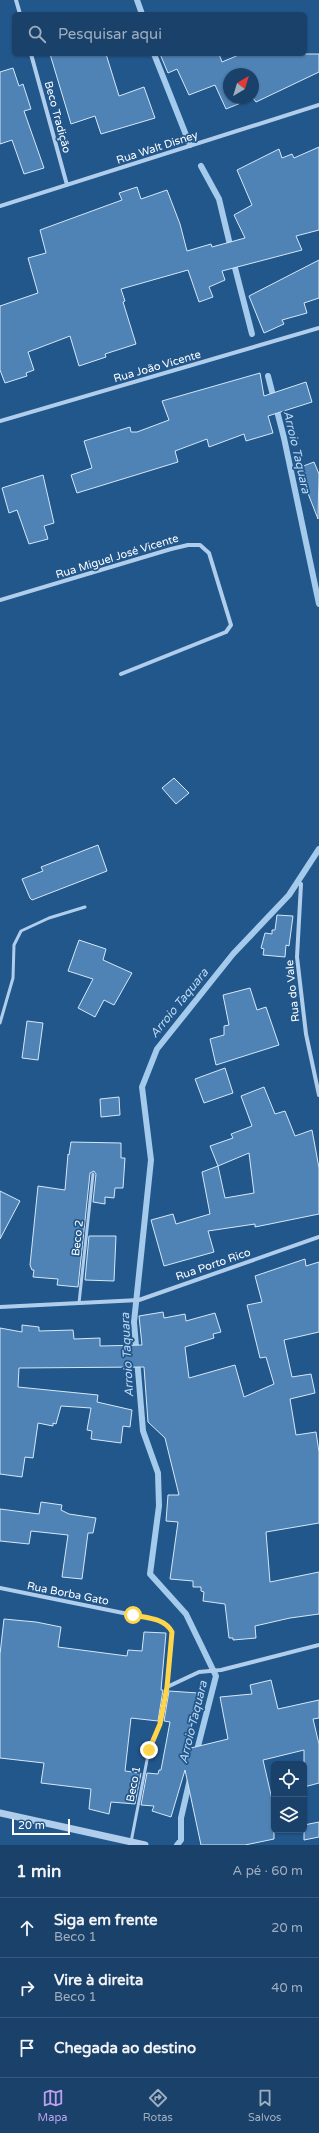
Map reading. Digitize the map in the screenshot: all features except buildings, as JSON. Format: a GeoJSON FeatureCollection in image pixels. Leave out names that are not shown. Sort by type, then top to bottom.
{"type":"FeatureCollection","features":[{"type":"Feature","properties":{"kind":"street"},"geometry":{"type":"LineString","coordinates":[[16,0],[19,12]]}},
{"type":"Feature","properties":{"kind":"street","name":"Beco Tradição"},"geometry":{"type":"LineString","coordinates":[[32,56],[67,185]]}},
{"type":"Feature","properties":{"kind":"street","name":"Rua Walt Disney"},"geometry":{"type":"LineString","coordinates":[[0,206],[319,105]]}},
{"type":"Feature","properties":{"kind":"street","name":"Rua João Vicente"},"geometry":{"type":"LineString","coordinates":[[0,421],[319,328]]}},
{"type":"Feature","properties":{"kind":"street","name":"Rua Miguel José Vicente"},"geometry":{"type":"LineString","coordinates":[[0,600],[171,549],[188,545],[200,545],[209,553],[231,625],[226,632],[121,674]]}},
{"type":"Feature","properties":{"kind":"street","name":"Rua do Vale"},"geometry":{"type":"LineString","coordinates":[[302,884],[297,957],[306,1034],[319,1095]]}},
{"type":"Feature","properties":{"kind":"street","name":"Rua Porto Rico"},"geometry":{"type":"LineString","coordinates":[[0,1307],[139,1300],[319,1237]]}},
{"type":"Feature","properties":{"kind":"street","name":"Rua Borba Gato"},"geometry":{"type":"LineString","coordinates":[[0,1588],[133,1615]]}},
{"type":"Feature","properties":{"kind":"street"},"geometry":{"type":"LineString","coordinates":[[167,1687],[199,1672],[220,1670],[319,1645]]}},
{"type":"Feature","properties":{"kind":"street"},"geometry":{"type":"LineString","coordinates":[[0,1813],[145,1845]]}},
{"type":"Feature","properties":{"kind":"lane"},"geometry":{"type":"LineString","coordinates":[[0,1023],[13,978],[14,945],[21,931],[49,918],[85,908]]}},
{"type":"Feature","properties":{"kind":"lane","name":"Beco 2"},"geometry":{"type":"LineString","coordinates":[[79,1304],[93,1174]]}},
{"type":"Feature","properties":{"kind":"lane","name":"Beco 1"},"geometry":{"type":"LineString","coordinates":[[131,1842],[149,1750],[160,1724],[167,1687],[172,1632],[169,1626],[163,1622],[133,1615]]}},
{"type":"Feature","properties":{"kind":"waterway","name":"Arroio Taquara"},"geometry":{"type":"LineString","coordinates":[[137,0],[141,12]]}},
{"type":"Feature","properties":{"kind":"waterway","name":"Arroio Taquara"},"geometry":{"type":"LineString","coordinates":[[155,56],[190,145]]}},
{"type":"Feature","properties":{"kind":"waterway","name":"Arroio Taquara"},"geometry":{"type":"LineString","coordinates":[[201,166],[219,199],[231,249]]}},
{"type":"Feature","properties":{"kind":"waterway","name":"Arroio Taquara"},"geometry":{"type":"LineString","coordinates":[[233,260],[252,334]]}},
{"type":"Feature","properties":{"kind":"waterway","name":"Arroio Taquara"},"geometry":{"type":"LineString","coordinates":[[268,376],[284,438],[319,604]]}},
{"type":"Feature","properties":{"kind":"waterway","name":"Arroio Taquara"},"geometry":{"type":"LineString","coordinates":[[196,1754],[216,1676],[186,1614],[150,1574],[159,1506],[158,1473],[143,1431],[134,1322],[151,1160],[142,1087],[157,1049],[233,954],[289,895],[319,849]]}},
{"type":"Feature","properties":{"kind":"waterway","name":"Arroio Taquara"},"geometry":{"type":"LineString","coordinates":[[177,1845],[181,1840],[181,1818],[190,1779]]}},
{"type":"Feature","properties":{"kind":"route"},"geometry":{"type":"LineString","coordinates":[[133,1615],[163,1622],[169,1626],[172,1632],[167,1687],[160,1724],[149,1750]]}}]}
